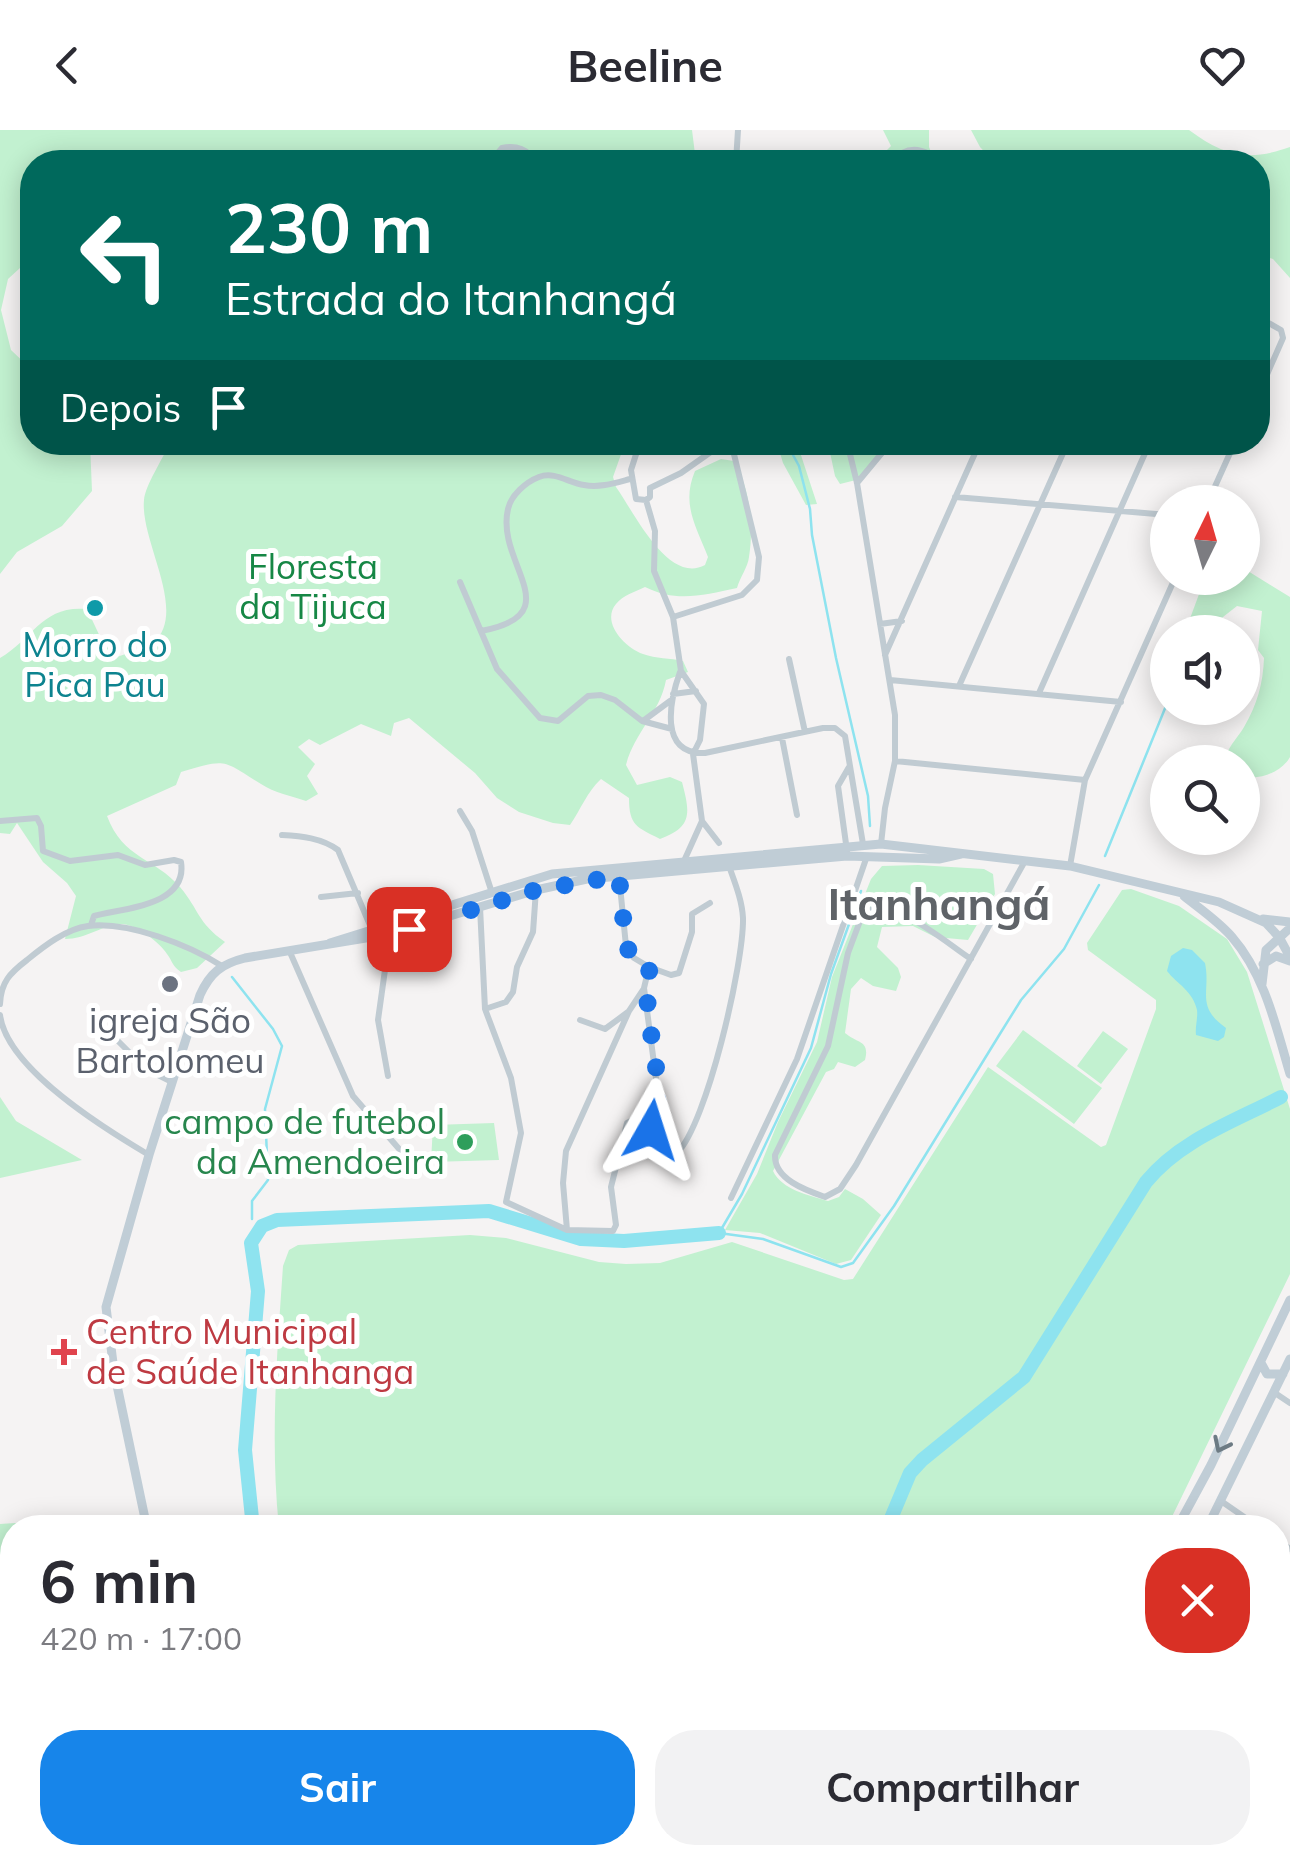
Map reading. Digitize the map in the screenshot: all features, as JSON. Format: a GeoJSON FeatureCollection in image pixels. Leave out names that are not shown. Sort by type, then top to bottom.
{"type":"FeatureCollection","features":[{"type":"Feature","properties":{"kind":"main road"},"geometry":{"type":"LineString","coordinates":[[144,1515],[114,1371],[106,1307],[200,995],[206,981],[222,966],[289,950],[390,934],[536,890],[882,844],[1070,866],[1219,902],[1290,925],[1266,950],[1262,986]]}},
{"type":"Feature","properties":{"kind":"main road"},"geometry":{"type":"LineString","coordinates":[[327,944],[564,872],[846,851],[940,859],[961,854]]}},
{"type":"Feature","properties":{"kind":"main road"},"geometry":{"type":"LineString","coordinates":[[1182,895],[1233,938],[1262,986],[1290,1074]]}},
{"type":"Feature","properties":{"kind":"main road"},"geometry":{"type":"LineString","coordinates":[[1260,918],[1279,937],[1290,959]]}},
{"type":"Feature","properties":{"kind":"main road"},"geometry":{"type":"LineString","coordinates":[[1262,964],[1276,956],[1290,959]]}},
{"type":"Feature","properties":{"kind":"main road"},"geometry":{"type":"LineString","coordinates":[[1184,1515],[1290,1300]]}},
{"type":"Feature","properties":{"kind":"main road"},"geometry":{"type":"LineString","coordinates":[[1214,1515],[1290,1358]]}},
{"type":"Feature","properties":{"kind":"main road"},"geometry":{"type":"LineString","coordinates":[[1261,1360],[1267,1374],[1283,1374]]}},
{"type":"Feature","properties":{"kind":"street"},"geometry":{"type":"LineString","coordinates":[[1270,325],[1283,333],[1270,365]]}},
{"type":"Feature","properties":{"kind":"street"},"geometry":{"type":"LineString","coordinates":[[636,455],[630,478],[636,498],[646,500]]}},
{"type":"Feature","properties":{"kind":"street"},"geometry":{"type":"LineString","coordinates":[[650,488],[709,455]]}},
{"type":"Feature","properties":{"kind":"street"},"geometry":{"type":"LineString","coordinates":[[673,618],[742,596],[757,580],[759,557],[732,455]]}},
{"type":"Feature","properties":{"kind":"street"},"geometry":{"type":"LineString","coordinates":[[850,455],[895,715],[894,762],[884,808],[882,844]]}},
{"type":"Feature","properties":{"kind":"street"},"geometry":{"type":"LineString","coordinates":[[857,483],[880,455]]}},
{"type":"Feature","properties":{"kind":"street"},"geometry":{"type":"LineString","coordinates":[[885,655],[974,455]]}},
{"type":"Feature","properties":{"kind":"street"},"geometry":{"type":"LineString","coordinates":[[960,686],[1062,455]]}},
{"type":"Feature","properties":{"kind":"street"},"geometry":{"type":"LineString","coordinates":[[1039,694],[1144,455]]}},
{"type":"Feature","properties":{"kind":"street"},"geometry":{"type":"LineString","coordinates":[[1216,485],[1230,455]]}},
{"type":"Feature","properties":{"kind":"street"},"geometry":{"type":"LineString","coordinates":[[481,632],[518,620],[527,604],[525,582],[506,539],[510,500],[541,476],[553,475],[592,486],[630,478]]}},
{"type":"Feature","properties":{"kind":"street"},"geometry":{"type":"LineString","coordinates":[[634,488],[644,484],[650,488]]}},
{"type":"Feature","properties":{"kind":"street"},"geometry":{"type":"LineString","coordinates":[[646,500],[650,488]]}},
{"type":"Feature","properties":{"kind":"street"},"geometry":{"type":"LineString","coordinates":[[956,497],[1150,513]]}},
{"type":"Feature","properties":{"kind":"street"},"geometry":{"type":"LineString","coordinates":[[646,500],[655,531],[654,571],[673,618],[680,671],[671,697],[672,729],[680,746],[692,754],[823,728],[841,732],[845,736],[864,844]]}},
{"type":"Feature","properties":{"kind":"street"},"geometry":{"type":"LineString","coordinates":[[460,582],[497,669],[540,718],[558,721],[594,695],[615,700],[642,721],[672,729]]}},
{"type":"Feature","properties":{"kind":"street"},"geometry":{"type":"LineString","coordinates":[[1070,866],[1085,780],[1168,595]]}},
{"type":"Feature","properties":{"kind":"street"},"geometry":{"type":"LineString","coordinates":[[880,624],[902,621]]}},
{"type":"Feature","properties":{"kind":"street"},"geometry":{"type":"LineString","coordinates":[[789,660],[805,732]]}},
{"type":"Feature","properties":{"kind":"street"},"geometry":{"type":"LineString","coordinates":[[680,671],[704,704],[702,730],[692,754],[702,821],[719,842]]}},
{"type":"Feature","properties":{"kind":"street"},"geometry":{"type":"LineString","coordinates":[[890,680],[1121,702]]}},
{"type":"Feature","properties":{"kind":"street"},"geometry":{"type":"LineString","coordinates":[[642,721],[671,697],[697,691]]}},
{"type":"Feature","properties":{"kind":"street"},"geometry":{"type":"LineString","coordinates":[[702,730],[718,749]]}},
{"type":"Feature","properties":{"kind":"street"},"geometry":{"type":"LineString","coordinates":[[782,738],[797,814]]}},
{"type":"Feature","properties":{"kind":"street"},"geometry":{"type":"LineString","coordinates":[[894,762],[1085,780]]}},
{"type":"Feature","properties":{"kind":"street"},"geometry":{"type":"LineString","coordinates":[[846,851],[838,786],[850,766]]}},
{"type":"Feature","properties":{"kind":"street"},"geometry":{"type":"LineString","coordinates":[[839,801],[856,799]]}},
{"type":"Feature","properties":{"kind":"street"},"geometry":{"type":"LineString","coordinates":[[460,811],[472,831],[492,893]]}},
{"type":"Feature","properties":{"kind":"street"},"geometry":{"type":"LineString","coordinates":[[0,822],[37,818],[43,852],[70,861],[118,854],[145,865],[181,862],[182,875],[166,896],[94,916],[91,925]]}},
{"type":"Feature","properties":{"kind":"street"},"geometry":{"type":"LineString","coordinates":[[684,861],[702,821]]}},
{"type":"Feature","properties":{"kind":"street"},"geometry":{"type":"LineString","coordinates":[[282,835],[301,836],[338,850],[372,930]]}},
{"type":"Feature","properties":{"kind":"street"},"geometry":{"type":"LineString","coordinates":[[731,1198],[797,1059],[867,855]]}},
{"type":"Feature","properties":{"kind":"street"},"geometry":{"type":"LineString","coordinates":[[971,959],[902,913],[873,908],[863,913],[848,954],[836,1016],[822,1060],[775,1155],[774,1163],[784,1177],[818,1195],[832,1195],[849,1176],[971,959],[1026,860]]}},
{"type":"Feature","properties":{"kind":"street"},"geometry":{"type":"LineString","coordinates":[[644,988],[659,1101],[651,1135],[677,1153],[689,1138],[707,1094],[727,1012],[743,922],[729,866]]}},
{"type":"Feature","properties":{"kind":"street"},"geometry":{"type":"LineString","coordinates":[[619,876],[626,946],[634,958],[671,975],[679,973],[692,932],[692,914],[710,902]]}},
{"type":"Feature","properties":{"kind":"street"},"geometry":{"type":"LineString","coordinates":[[485,1009],[506,1002],[514,992],[516,967],[532,932],[536,890]]}},
{"type":"Feature","properties":{"kind":"street"},"geometry":{"type":"LineString","coordinates":[[321,897],[358,893]]}},
{"type":"Feature","properties":{"kind":"street"},"geometry":{"type":"LineString","coordinates":[[480,908],[485,1009],[511,1078],[518,1110],[518,1156],[506,1202],[567,1230],[615,1229],[611,1187],[627,1123],[635,1119],[655,1120]]}},
{"type":"Feature","properties":{"kind":"street"},"geometry":{"type":"LineString","coordinates":[[0,1004],[1,988],[8,976],[54,940],[91,925],[176,942],[222,966]]}},
{"type":"Feature","properties":{"kind":"street"},"geometry":{"type":"LineString","coordinates":[[388,1076],[378,1020],[390,934]]}},
{"type":"Feature","properties":{"kind":"street"},"geometry":{"type":"LineString","coordinates":[[289,950],[352,1096],[407,1158]]}},
{"type":"Feature","properties":{"kind":"street"},"geometry":{"type":"LineString","coordinates":[[567,1230],[563,1183],[566,1150],[629,1011],[644,988],[650,967]]}},
{"type":"Feature","properties":{"kind":"street"},"geometry":{"type":"LineString","coordinates":[[580,1020],[605,1029],[629,1011]]}},
{"type":"Feature","properties":{"kind":"street"},"geometry":{"type":"LineString","coordinates":[[0,1015],[11,1044],[34,1070],[94,1120],[149,1155]]}},
{"type":"Feature","properties":{"kind":"street"},"geometry":{"type":"LineString","coordinates":[[108,1031],[146,1069],[172,1082]]}},
{"type":"Feature","properties":{"kind":"street"},"geometry":{"type":"LineString","coordinates":[[1275,1393],[1290,1403]]}},
{"type":"Feature","properties":{"kind":"street"},"geometry":{"type":"LineString","coordinates":[[1222,1501],[1242,1515]]}},
{"type":"Feature","properties":{"kind":"green space"},"geometry":{"type":"Polygon","coordinates":[[[0,130],[692,130],[694,150],[20,150],[20,268],[8,279],[1,310],[11,350],[20,359],[20,455],[90,455],[92,491],[62,526],[17,552],[0,574],[0,130]]]}},
{"type":"Feature","properties":{"kind":"green space"},"geometry":{"type":"Polygon","coordinates":[[[883,130],[929,130],[930,150],[887,150],[891,146],[883,130]]]}},
{"type":"Feature","properties":{"kind":"green space"},"geometry":{"type":"Polygon","coordinates":[[[971,130],[1189,130],[1223,150],[983,150],[971,130]]]}},
{"type":"Feature","properties":{"kind":"green space"},"geometry":{"type":"Polygon","coordinates":[[[1290,147],[1290,278],[1273,259],[1270,153],[1290,147]]]}},
{"type":"Feature","properties":{"kind":"green space","name":"Floresta da Tijuca"},"geometry":{"type":"Polygon","coordinates":[[[164,455],[621,455],[613,477],[616,487],[665,556],[691,568],[705,565],[708,557],[690,505],[695,471],[721,459],[734,461],[747,495],[751,533],[748,561],[737,588],[679,596],[645,587],[622,598],[611,618],[617,633],[636,651],[683,661],[688,672],[666,680],[626,765],[637,785],[670,777],[682,782],[687,802],[684,824],[660,839],[645,831],[633,820],[629,798],[601,779],[570,825],[553,823],[519,812],[497,798],[475,773],[409,718],[394,723],[391,736],[361,724],[320,745],[309,739],[298,747],[315,764],[307,776],[318,794],[306,801],[272,790],[231,766],[217,763],[181,772],[176,785],[107,816],[122,841],[170,877],[209,928],[225,942],[197,968],[181,972],[153,939],[126,925],[65,939],[76,896],[43,862],[17,823],[10,834],[0,833],[0,658],[49,617],[72,609],[87,609],[103,643],[117,657],[153,643],[163,630],[166,613],[145,517],[144,500],[164,455]]]}},
{"type":"Feature","properties":{"kind":"green space"},"geometry":{"type":"Polygon","coordinates":[[[781,455],[801,455],[817,504],[806,505],[781,455]]]}},
{"type":"Feature","properties":{"kind":"green space"},"geometry":{"type":"Polygon","coordinates":[[[831,455],[880,455],[864,478],[840,484],[831,455]]]}},
{"type":"Feature","properties":{"kind":"green space"},"geometry":{"type":"Polygon","coordinates":[[[1260,578],[1290,597],[1290,757],[1276,771],[1260,776],[1260,745],[1232,745],[1245,725],[1260,725],[1262,611],[1237,606],[1226,615],[1191,615],[1199,595],[1260,595],[1260,578]]]}},
{"type":"Feature","properties":{"kind":"green space"},"geometry":{"type":"Polygon","coordinates":[[[882,866],[984,869],[993,874],[995,894],[968,940],[935,937],[913,926],[882,927],[877,947],[898,968],[901,977],[896,991],[873,986],[861,978],[851,989],[845,1033],[864,1046],[865,1060],[855,1067],[838,1062],[826,1072],[773,1171],[789,1187],[828,1201],[839,1197],[845,1189],[881,1215],[851,1260],[836,1264],[760,1233],[725,1230],[757,1174],[817,1042],[832,977],[871,879],[882,866]]]}},
{"type":"Feature","properties":{"kind":"green space"},"geometry":{"type":"Polygon","coordinates":[[[1131,889],[1179,906],[1227,939],[1247,972],[1290,1109],[1290,1274],[1173,1515],[278,1515],[275,1397],[283,1266],[289,1250],[298,1245],[470,1235],[506,1238],[599,1262],[626,1264],[660,1263],[732,1242],[844,1280],[853,1279],[988,1067],[1101,1147],[1106,1145],[1156,1009],[1156,1000],[1088,950],[1087,943],[1122,890],[1131,889]]]}},
{"type":"Feature","properties":{"kind":"green space"},"geometry":{"type":"Polygon","coordinates":[[[1023,1030],[1102,1088],[1074,1124],[996,1066],[1023,1030]]]}},
{"type":"Feature","properties":{"kind":"green space"},"geometry":{"type":"Polygon","coordinates":[[[1103,1031],[1128,1049],[1101,1084],[1077,1066],[1103,1031]]]}},
{"type":"Feature","properties":{"kind":"green space"},"geometry":{"type":"Polygon","coordinates":[[[0,1097],[16,1121],[82,1160],[0,1178],[0,1097]]]}},
{"type":"Feature","properties":{"kind":"green space","name":"campo de futebol da Amendoeira"},"geometry":{"type":"Polygon","coordinates":[[[494,1123],[499,1160],[431,1162],[433,1125],[494,1123]]]}},
{"type":"Feature","properties":{"kind":"water"},"geometry":{"type":"Polygon","coordinates":[[[1183,948],[1192,950],[1205,963],[1207,1005],[1226,1028],[1224,1037],[1218,1041],[1196,1035],[1195,1003],[1167,971],[1171,956],[1183,948]]]}},
{"type":"Feature","properties":{"kind":"waterway"},"geometry":{"type":"LineString","coordinates":[[793,455],[810,509],[836,658],[868,796],[870,826]]}},
{"type":"Feature","properties":{"kind":"waterway"},"geometry":{"type":"LineString","coordinates":[[1105,856],[1158,725]]}},
{"type":"Feature","properties":{"kind":"waterway"},"geometry":{"type":"LineString","coordinates":[[861,891],[831,974],[811,1048],[742,1194],[719,1233],[763,1239],[841,1267],[853,1263],[894,1206],[1021,1000],[1064,949],[1099,885]]}},
{"type":"Feature","properties":{"kind":"waterway"},"geometry":{"type":"LineString","coordinates":[[232,977],[282,1046],[265,1109],[268,1180],[252,1201],[252,1219]]}},
{"type":"Feature","properties":{"kind":"waterway"},"geometry":{"type":"LineString","coordinates":[[892,1515],[910,1473],[922,1460],[1024,1377],[1146,1182],[1192,1143],[1281,1097]]}},
{"type":"Feature","properties":{"kind":"waterway"},"geometry":{"type":"LineString","coordinates":[[252,1515],[245,1450],[258,1291],[251,1243],[262,1226],[277,1220],[489,1211],[581,1239],[624,1241],[719,1233]]}},
{"type":"Feature","properties":{"kind":"place","name":"Morro do Pica Pau"},"geometry":{"type":"Point","coordinates":[95,608]}},
{"type":"Feature","properties":{"kind":"place","name":"igreja São Bartolomeu"},"geometry":{"type":"Point","coordinates":[170,984]}},
{"type":"Feature","properties":{"kind":"place","name":"campo de futebol da Amendoeira"},"geometry":{"type":"Point","coordinates":[465,1142]}},
{"type":"Feature","properties":{"kind":"place","name":"Centro Municipal de Saúde Itanhanga"},"geometry":{"type":"Point","coordinates":[64,1352]}},
{"type":"Feature","properties":{"kind":"district","name":"Itanhangá"},"geometry":{"type":"Point","coordinates":[939,904]}},
{"type":"Feature","properties":{"kind":"route"},"geometry":{"type":"LineString","coordinates":[[409,929],[536,890],[619,876],[626,946],[634,958],[650,967],[644,988],[659,1101],[651,1130]]}}]}
